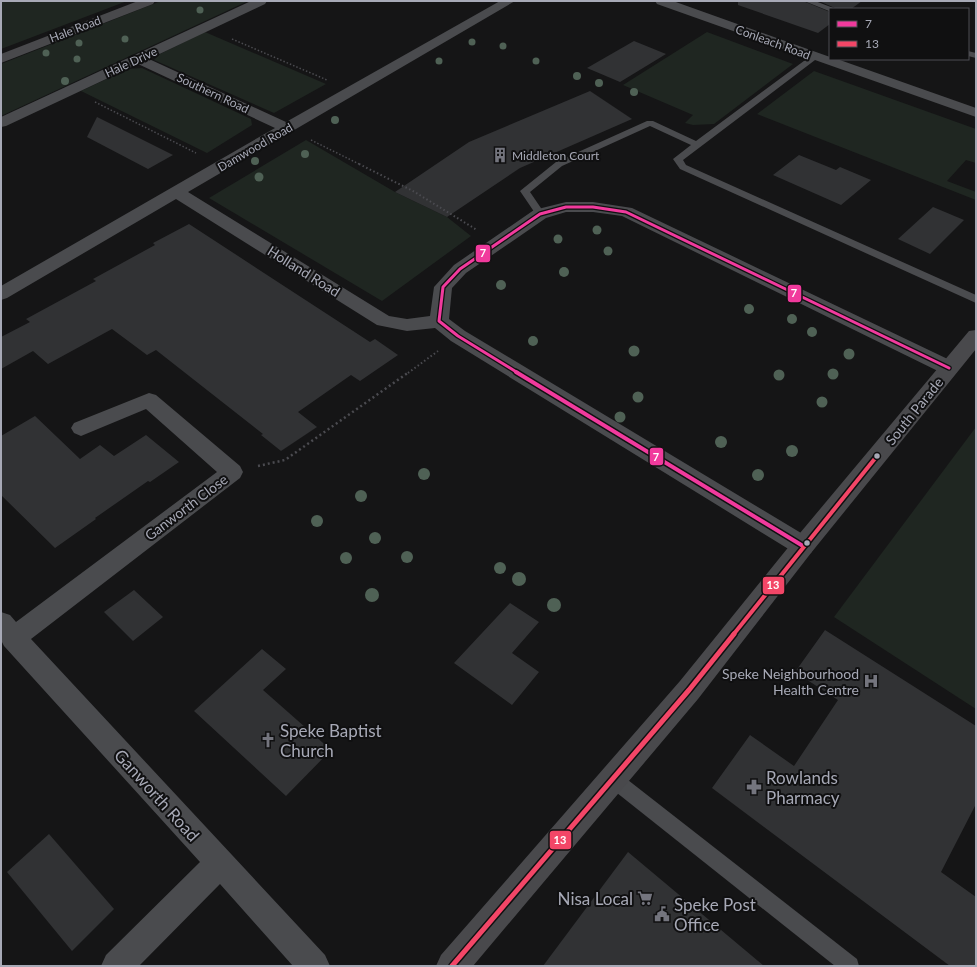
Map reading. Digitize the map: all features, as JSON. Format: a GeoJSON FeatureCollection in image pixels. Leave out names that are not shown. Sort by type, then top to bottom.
{"type":"FeatureCollection","features":[{"type":"Feature","properties":{"kind":"street","name":"Hale Road"},"geometry":{"type":"LineString","coordinates":[[1,59],[149,1]]}},
{"type":"Feature","properties":{"kind":"street","name":"Hale Drive"},"geometry":{"type":"LineString","coordinates":[[1,123],[261,1]]}},
{"type":"Feature","properties":{"kind":"street","name":"Damwood Road"},"geometry":{"type":"LineString","coordinates":[[1,294],[351,90],[509,1]]}},
{"type":"Feature","properties":{"kind":"street","name":"Conleach Road"},"geometry":{"type":"LineString","coordinates":[[661,1],[976,113]]}},
{"type":"Feature","properties":{"kind":"street","name":"Southern Road"},"geometry":{"type":"LineString","coordinates":[[139,59],[287,128]]}},
{"type":"Feature","properties":{"kind":"street","name":"Holland Road"},"geometry":{"type":"LineString","coordinates":[[177,192],[384,321],[407,325],[439,321]]}},
{"type":"Feature","properties":{"kind":"street"},"geometry":{"type":"LineString","coordinates":[[804,546],[458,336],[439,321],[443,287],[460,269],[540,214],[566,207],[593,207],[626,212],[949,368]]}},
{"type":"Feature","properties":{"kind":"street","name":"South Parade"},"geometry":{"type":"LineString","coordinates":[[452,966],[689,690],[804,546],[976,336]]}},
{"type":"Feature","properties":{"kind":"street","name":"Ganworth Close"},"geometry":{"type":"LineString","coordinates":[[7,630],[232,472],[149,400],[81,428]]}},
{"type":"Feature","properties":{"kind":"street","name":"Ganworth Road"},"geometry":{"type":"LineString","coordinates":[[7,630],[219,864],[314,966]]}},
{"type":"Feature","properties":{"kind":"street"},"geometry":{"type":"LineString","coordinates":[[117,966],[219,864]]}},
{"type":"Feature","properties":{"kind":"lane"},"geometry":{"type":"LineString","coordinates":[[808,1],[829,8]]}},
{"type":"Feature","properties":{"kind":"lane"},"geometry":{"type":"LineString","coordinates":[[815,57],[678,159],[683,167],[976,299]]}},
{"type":"Feature","properties":{"kind":"lane"},"geometry":{"type":"LineString","coordinates":[[540,214],[525,191],[559,164],[643,126],[650,123],[697,145]]}},
{"type":"Feature","properties":{"kind":"lane"},"geometry":{"type":"LineString","coordinates":[[613,779],[850,966]]}},
{"type":"Feature","properties":{"kind":"path"},"geometry":{"type":"LineString","coordinates":[[204,28],[351,90]]}},
{"type":"Feature","properties":{"kind":"path"},"geometry":{"type":"LineString","coordinates":[[72,90],[222,166]]}},
{"type":"Feature","properties":{"kind":"path"},"geometry":{"type":"LineString","coordinates":[[287,128],[413,191],[498,243]]}},
{"type":"Feature","properties":{"kind":"path"},"geometry":{"type":"LineString","coordinates":[[232,472],[285,460],[458,336]]}},
{"type":"Feature","properties":{"kind":"shaded area"},"geometry":{"type":"Polygon","coordinates":[[[1,1],[127,1],[1,49],[1,1]]]}},
{"type":"Feature","properties":{"kind":"shaded area"},"geometry":{"type":"Polygon","coordinates":[[[161,1],[248,1],[1,116],[1,64],[161,1]]]}},
{"type":"Feature","properties":{"kind":"shaded area"},"geometry":{"type":"Polygon","coordinates":[[[205,32],[326,84],[274,113],[154,60],[160,54],[205,32]]]}},
{"type":"Feature","properties":{"kind":"shaded area"},"geometry":{"type":"Polygon","coordinates":[[[707,32],[793,64],[714,124],[693,125],[685,123],[693,115],[623,85],[707,32]]]}},
{"type":"Feature","properties":{"kind":"shaded area"},"geometry":{"type":"Polygon","coordinates":[[[142,68],[251,119],[252,125],[207,153],[81,91],[128,69],[142,68]]]}},
{"type":"Feature","properties":{"kind":"shaded area"},"geometry":{"type":"Polygon","coordinates":[[[814,71],[976,129],[976,163],[966,160],[947,181],[976,192],[976,200],[757,114],[814,71]]]}},
{"type":"Feature","properties":{"kind":"shaded area"},"geometry":{"type":"Polygon","coordinates":[[[306,140],[395,192],[447,217],[471,236],[382,301],[209,198],[306,140]]]}},
{"type":"Feature","properties":{"kind":"shaded area"},"geometry":{"type":"Polygon","coordinates":[[[976,427],[976,709],[834,617],[976,427]]]}},
{"type":"Feature","properties":{"kind":"building"},"geometry":{"type":"Polygon","coordinates":[[[738,1],[803,1],[829,12],[829,25],[818,33],[738,5],[738,1]]]}},
{"type":"Feature","properties":{"kind":"building"},"geometry":{"type":"Polygon","coordinates":[[[819,1],[862,1],[852,8],[835,8],[819,1]]]}},
{"type":"Feature","properties":{"kind":"building"},"geometry":{"type":"Polygon","coordinates":[[[634,41],[666,54],[620,82],[587,68],[634,41]]]}},
{"type":"Feature","properties":{"kind":"building","name":"Middleton Court"},"geometry":{"type":"Polygon","coordinates":[[[590,91],[632,119],[520,168],[447,217],[395,192],[469,142],[590,91]]]}},
{"type":"Feature","properties":{"kind":"building"},"geometry":{"type":"Polygon","coordinates":[[[97,117],[173,155],[148,169],[87,137],[97,117]]]}},
{"type":"Feature","properties":{"kind":"building"},"geometry":{"type":"Polygon","coordinates":[[[799,155],[836,170],[840,167],[871,180],[841,205],[773,175],[799,155]]]}},
{"type":"Feature","properties":{"kind":"building"},"geometry":{"type":"Polygon","coordinates":[[[933,207],[964,220],[930,254],[898,239],[933,207]]]}},
{"type":"Feature","properties":{"kind":"building"},"geometry":{"type":"Polygon","coordinates":[[[189,224],[370,342],[375,339],[398,355],[360,381],[351,375],[298,412],[317,427],[281,451],[261,435],[263,434],[156,350],[147,355],[112,329],[48,364],[33,351],[1,369],[1,337],[30,322],[26,319],[96,281],[93,279],[155,245],[153,243],[189,224]]]}},
{"type":"Feature","properties":{"kind":"building"},"geometry":{"type":"Polygon","coordinates":[[[35,416],[80,459],[100,445],[114,456],[146,435],[179,462],[150,482],[148,481],[55,548],[1,495],[1,436],[35,416]]]}},
{"type":"Feature","properties":{"kind":"building"},"geometry":{"type":"Polygon","coordinates":[[[134,590],[163,617],[133,641],[104,612],[134,590]]]}},
{"type":"Feature","properties":{"kind":"building"},"geometry":{"type":"Polygon","coordinates":[[[510,603],[539,622],[512,653],[539,672],[512,705],[454,663],[510,603]]]}},
{"type":"Feature","properties":{"kind":"building"},"geometry":{"type":"Polygon","coordinates":[[[825,630],[976,726],[976,804],[941,872],[976,897],[976,966],[950,966],[712,788],[750,735],[794,766],[838,700],[795,672],[825,630]]]}},
{"type":"Feature","properties":{"kind":"building"},"geometry":{"type":"Polygon","coordinates":[[[262,649],[286,669],[263,690],[331,750],[286,796],[194,711],[262,649]]]}},
{"type":"Feature","properties":{"kind":"building"},"geometry":{"type":"Polygon","coordinates":[[[49,834],[114,909],[72,951],[7,872],[49,834]]]}},
{"type":"Feature","properties":{"kind":"building"},"geometry":{"type":"Polygon","coordinates":[[[628,852],[764,966],[543,966],[628,852]]]}},
{"type":"Feature","properties":{"kind":"transit line","name":"7"},"geometry":{"type":"LineString","coordinates":[[803,546],[458,336],[439,321],[443,287],[460,269],[540,214],[566,207],[593,207],[626,212],[949,368]]}},
{"type":"Feature","properties":{"kind":"transit line","name":"13"},"geometry":{"type":"LineString","coordinates":[[452,966],[689,690],[877,456]]}},
{"type":"Feature","properties":{"kind":"place","name":"Middleton Court"},"geometry":{"type":"Point","coordinates":[500,155]}},
{"type":"Feature","properties":{"kind":"place","name":"Speke Neighbourhood Health Centre"},"geometry":{"type":"Point","coordinates":[871,681]}},
{"type":"Feature","properties":{"kind":"place","name":"Speke Baptist Church"},"geometry":{"type":"Point","coordinates":[268,740]}},
{"type":"Feature","properties":{"kind":"place","name":"Rowlands Pharmacy"},"geometry":{"type":"Point","coordinates":[754,787]}},
{"type":"Feature","properties":{"kind":"place","name":"Nisa Local"},"geometry":{"type":"Point","coordinates":[645,898]}},
{"type":"Feature","properties":{"kind":"place","name":"Speke Post Office"},"geometry":{"type":"Point","coordinates":[662,914]}}]}
